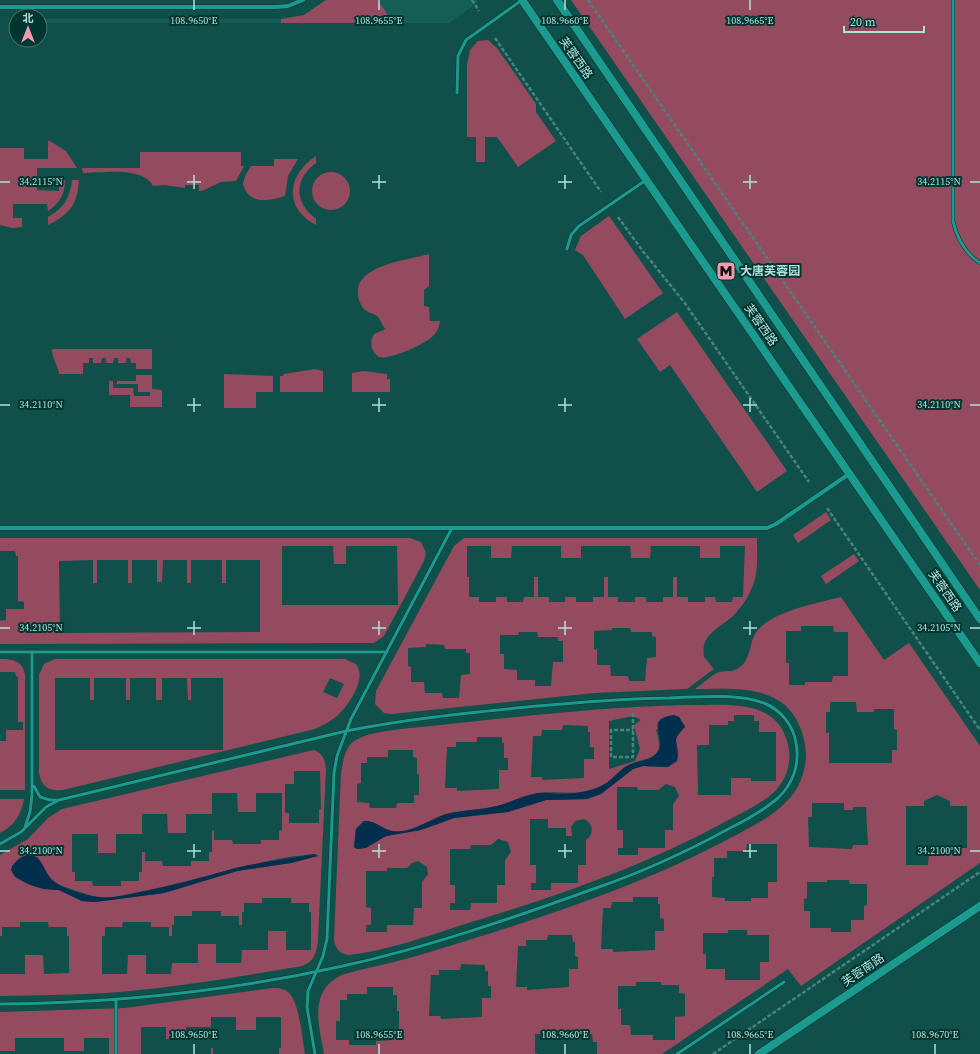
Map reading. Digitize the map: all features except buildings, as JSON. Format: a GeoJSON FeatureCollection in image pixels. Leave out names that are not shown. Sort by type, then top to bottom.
{"type":"FeatureCollection","features":[{"type":"Feature","properties":{"kind":"main road","name":"芙蓉西路"},"geometry":{"type":"LineString","coordinates":[[522,0],[980,663]]}},
{"type":"Feature","properties":{"kind":"main road","name":"芙蓉西路"},"geometry":{"type":"LineString","coordinates":[[557,0],[980,619]]}},
{"type":"Feature","properties":{"kind":"main road","name":"芙蓉南路"},"geometry":{"type":"LineString","coordinates":[[759,1054],[980,906]]}},
{"type":"Feature","properties":{"kind":"street"},"geometry":{"type":"LineString","coordinates":[[0,7],[276,7],[288,6],[303,0]]}},
{"type":"Feature","properties":{"kind":"street"},"geometry":{"type":"LineString","coordinates":[[0,528],[767,528],[776,524],[849,474]]}},
{"type":"Feature","properties":{"kind":"lane"},"geometry":{"type":"LineString","coordinates":[[457,94],[457,67],[461,47],[470,37],[522,0]]}},
{"type":"Feature","properties":{"kind":"lane"},"geometry":{"type":"LineString","coordinates":[[953,0],[953,221],[955,231],[963,246],[980,263]]}},
{"type":"Feature","properties":{"kind":"lane"},"geometry":{"type":"LineString","coordinates":[[567,249],[573,232],[646,180]]}},
{"type":"Feature","properties":{"kind":"lane"},"geometry":{"type":"LineString","coordinates":[[315,1054],[307,1007],[308,991],[323,956],[327,939],[334,773],[337,756],[346,731],[452,528]]}},
{"type":"Feature","properties":{"kind":"lane"},"geometry":{"type":"LineString","coordinates":[[0,652],[386,652]]}},
{"type":"Feature","properties":{"kind":"lane"},"geometry":{"type":"LineString","coordinates":[[12,837],[25,826],[32,804],[32,652]]}},
{"type":"Feature","properties":{"kind":"lane"},"geometry":{"type":"LineString","coordinates":[[0,844],[21,832],[46,806],[63,799],[346,731],[382,724],[462,714],[633,699],[734,698],[757,701],[776,709],[787,720],[796,741],[797,765],[788,787],[776,800],[746,820],[688,850],[623,878],[464,933],[392,954],[316,971],[235,985],[116,1000],[0,1004]]}},
{"type":"Feature","properties":{"kind":"lane"},"geometry":{"type":"LineString","coordinates":[[32,777],[34,789],[40,797],[50,800],[63,799]]}},
{"type":"Feature","properties":{"kind":"lane"},"geometry":{"type":"LineString","coordinates":[[677,1054],[784,982]]}},
{"type":"Feature","properties":{"kind":"lane"},"geometry":{"type":"LineString","coordinates":[[116,1000],[116,1054]]}},
{"type":"Feature","properties":{"kind":"path"},"geometry":{"type":"LineString","coordinates":[[472,0],[501,48],[610,205],[642,250],[684,302],[980,730]]}},
{"type":"Feature","properties":{"kind":"path"},"geometry":{"type":"LineString","coordinates":[[588,0],[980,565]]}},
{"type":"Feature","properties":{"kind":"path"},"geometry":{"type":"LineString","coordinates":[[633,699],[633,730],[633,758],[611,758],[611,730],[633,730]]}},
{"type":"Feature","properties":{"kind":"path"},"geometry":{"type":"LineString","coordinates":[[713,1054],[980,872]]}},
{"type":"Feature","properties":{"kind":"shaded area"},"geometry":{"type":"Polygon","coordinates":[[[326,0],[477,0],[478,2],[449,23],[48,23],[48,19],[289,19],[304,15],[326,0]]]}},
{"type":"Feature","properties":{"kind":"shaded area"},"geometry":{"type":"Polygon","coordinates":[[[326,0],[378,0],[393,23],[281,23],[281,19],[304,15],[326,0]]]}},
{"type":"Feature","properties":{"kind":"shaded area","name":"大唐芙蓉园"},"geometry":{"type":"Polygon","coordinates":[[[571,0],[980,0],[980,590],[571,0]]]}},
{"type":"Feature","properties":{"kind":"shaded area"},"geometry":{"type":"Polygon","coordinates":[[[488,40],[497,48],[536,104],[536,112],[556,141],[518,167],[497,137],[485,137],[485,162],[476,162],[476,137],[467,137],[467,65],[470,50],[478,41],[488,40]]]}},
{"type":"Feature","properties":{"kind":"shaded area"},"geometry":{"type":"Polygon","coordinates":[[[48,140],[66,151],[77,168],[37,168],[37,190],[59,191],[59,180],[65,180],[61,198],[56,205],[48,211],[47,204],[13,204],[13,218],[22,218],[22,227],[12,228],[0,225],[0,159],[48,159],[48,140]]]}},
{"type":"Feature","properties":{"kind":"shaded area"},"geometry":{"type":"Polygon","coordinates":[[[0,148],[24,148],[24,159],[0,159],[0,148]]]}},
{"type":"Feature","properties":{"kind":"shaded area"},"geometry":{"type":"Polygon","coordinates":[[[140,152],[241,152],[241,166],[244,166],[236,181],[221,182],[202,191],[199,191],[199,185],[185,185],[185,188],[164,185],[153,186],[148,180],[131,173],[83,173],[82,168],[140,168],[140,152]]]}},
{"type":"Feature","properties":{"kind":"shaded area"},"geometry":{"type":"Polygon","coordinates":[[[316,156],[316,163],[304,176],[300,191],[304,205],[316,219],[316,225],[305,218],[298,210],[294,201],[293,191],[299,172],[316,156]]]}},
{"type":"Feature","properties":{"kind":"shaded area"},"geometry":{"type":"Polygon","coordinates":[[[274,159],[298,159],[288,176],[285,196],[266,200],[255,198],[246,191],[243,184],[245,176],[251,166],[274,166],[274,159]]]}},
{"type":"Feature","properties":{"kind":"shaded area"},"geometry":{"type":"Polygon","coordinates":[[[327,172],[335,172],[342,175],[347,180],[350,191],[347,202],[342,207],[335,210],[327,210],[320,207],[315,202],[312,195],[312,187],[315,180],[320,175],[327,172]]]}},
{"type":"Feature","properties":{"kind":"shaded area"},"geometry":{"type":"Polygon","coordinates":[[[72,180],[79,180],[76,196],[71,208],[62,217],[48,225],[48,217],[54,214],[62,206],[68,197],[72,180]]]}},
{"type":"Feature","properties":{"kind":"shaded area"},"geometry":{"type":"Polygon","coordinates":[[[609,216],[663,293],[625,319],[583,255],[575,250],[581,236],[609,216]]]}},
{"type":"Feature","properties":{"kind":"shaded area"},"geometry":{"type":"Polygon","coordinates":[[[429,254],[429,286],[424,290],[424,306],[429,307],[430,321],[440,321],[437,330],[430,339],[416,347],[399,354],[379,357],[374,352],[371,344],[374,334],[386,329],[378,317],[364,309],[358,297],[358,288],[368,273],[377,268],[429,254]]]}},
{"type":"Feature","properties":{"kind":"shaded area"},"geometry":{"type":"Polygon","coordinates":[[[677,312],[787,471],[757,492],[670,365],[660,372],[637,339],[677,312]]]}},
{"type":"Feature","properties":{"kind":"shaded area"},"geometry":{"type":"Polygon","coordinates":[[[52,349],[152,349],[152,369],[136,369],[136,363],[131,363],[130,358],[126,358],[126,363],[118,363],[118,358],[114,358],[113,363],[106,363],[106,358],[102,358],[101,363],[93,363],[93,358],[89,358],[89,363],[83,363],[83,374],[59,374],[52,349]]]}},
{"type":"Feature","properties":{"kind":"shaded area"},"geometry":{"type":"Polygon","coordinates":[[[315,369],[323,371],[323,392],[280,392],[280,376],[315,369]]]}},
{"type":"Feature","properties":{"kind":"shaded area"},"geometry":{"type":"Polygon","coordinates":[[[364,371],[387,374],[387,379],[390,379],[390,392],[352,392],[352,373],[364,371]]]}},
{"type":"Feature","properties":{"kind":"shaded area"},"geometry":{"type":"Polygon","coordinates":[[[224,374],[273,376],[273,392],[256,392],[256,408],[224,408],[224,374]]]}},
{"type":"Feature","properties":{"kind":"shaded area"},"geometry":{"type":"Polygon","coordinates":[[[136,375],[152,375],[152,389],[162,390],[162,407],[130,407],[130,395],[109,395],[109,381],[113,381],[113,388],[133,388],[134,396],[150,396],[150,392],[138,392],[138,384],[117,384],[117,381],[136,381],[136,375]]]}},
{"type":"Feature","properties":{"kind":"shaded area"},"geometry":{"type":"Polygon","coordinates":[[[826,512],[831,520],[798,543],[793,535],[826,512]]]}},
{"type":"Feature","properties":{"kind":"shaded area"},"geometry":{"type":"Polygon","coordinates":[[[0,538],[410,538],[421,542],[426,553],[424,561],[384,636],[374,643],[0,644],[0,621],[6,620],[6,609],[24,609],[24,602],[18,601],[18,556],[16,556],[15,551],[0,551],[0,538]],[[282,546],[282,605],[398,605],[397,546],[346,546],[346,564],[334,564],[333,546],[282,546]],[[93,560],[59,561],[60,633],[260,632],[260,560],[226,560],[226,583],[222,583],[222,560],[191,560],[191,583],[187,583],[187,560],[163,560],[162,582],[157,582],[157,560],[132,560],[132,583],[128,583],[128,560],[97,560],[97,583],[93,583],[93,560]]]}},
{"type":"Feature","properties":{"kind":"shaded area"},"geometry":{"type":"Polygon","coordinates":[[[464,538],[757,538],[757,566],[753,586],[745,601],[734,615],[712,632],[705,643],[704,657],[714,669],[687,689],[594,693],[392,714],[384,713],[375,704],[376,691],[454,546],[464,538]],[[467,546],[467,577],[469,577],[469,597],[479,597],[479,602],[496,602],[496,597],[507,597],[507,602],[523,602],[524,597],[534,597],[534,577],[538,577],[538,597],[549,597],[549,602],[565,602],[565,597],[576,597],[576,602],[593,602],[593,597],[604,597],[604,577],[608,577],[608,597],[618,597],[618,602],[635,602],[635,597],[646,597],[646,602],[663,602],[663,597],[673,597],[673,577],[677,577],[677,597],[688,597],[688,602],[705,602],[705,597],[715,597],[716,602],[732,602],[733,597],[743,597],[745,546],[720,546],[720,558],[700,558],[700,546],[651,546],[650,558],[631,558],[630,546],[581,546],[581,558],[561,558],[561,546],[512,546],[511,558],[491,558],[491,546],[467,546]],[[612,628],[612,630],[594,631],[594,649],[597,650],[597,665],[610,665],[611,676],[628,676],[629,681],[645,681],[647,658],[656,657],[656,637],[652,636],[652,632],[631,632],[630,628],[612,628]],[[519,632],[518,635],[500,635],[500,654],[504,654],[504,669],[517,670],[517,680],[535,680],[535,686],[551,686],[553,662],[563,662],[563,641],[558,641],[558,637],[538,637],[537,632],[519,632]],[[426,644],[426,647],[408,648],[408,666],[411,667],[411,682],[424,682],[425,693],[442,693],[443,698],[459,698],[461,675],[470,674],[470,653],[466,653],[466,649],[445,649],[444,645],[426,644]]]}},
{"type":"Feature","properties":{"kind":"shaded area"},"geometry":{"type":"Polygon","coordinates":[[[854,554],[859,561],[826,584],[821,576],[854,554]]]}},
{"type":"Feature","properties":{"kind":"shaded area"},"geometry":{"type":"Polygon","coordinates":[[[841,597],[884,660],[909,643],[980,746],[980,863],[801,986],[788,969],[662,1054],[597,1054],[597,1042],[593,1042],[592,1034],[575,1034],[574,1030],[548,1030],[548,1034],[535,1034],[535,1053],[539,1054],[324,1054],[318,1014],[319,1004],[322,994],[327,986],[338,977],[420,955],[535,919],[611,892],[685,861],[721,843],[764,820],[779,808],[795,792],[805,767],[806,754],[804,740],[794,715],[785,705],[775,699],[754,691],[695,689],[718,673],[723,671],[733,671],[744,664],[755,634],[761,626],[782,614],[841,597]],[[801,626],[801,631],[786,631],[786,663],[789,663],[789,685],[805,685],[805,682],[832,682],[833,676],[848,676],[848,632],[834,632],[833,626],[801,626]],[[830,702],[830,712],[826,712],[826,733],[829,733],[829,763],[892,763],[892,750],[897,750],[897,730],[894,729],[894,709],[874,709],[874,712],[857,712],[856,702],[830,702]],[[937,795],[924,801],[924,806],[906,806],[906,865],[928,865],[929,853],[942,853],[943,848],[967,848],[967,806],[950,806],[950,801],[937,795]],[[812,803],[812,817],[808,817],[809,847],[852,849],[853,845],[868,845],[866,807],[853,807],[853,810],[844,810],[844,803],[812,803]],[[747,844],[746,851],[727,851],[727,858],[714,858],[712,897],[725,898],[725,901],[751,901],[751,898],[768,898],[768,882],[777,882],[777,844],[747,844]],[[849,880],[807,882],[807,898],[804,899],[804,911],[810,911],[810,928],[831,928],[831,932],[851,932],[851,920],[864,920],[864,906],[867,905],[867,884],[850,884],[849,880]],[[633,897],[633,902],[612,902],[611,908],[603,908],[601,949],[613,949],[613,952],[655,950],[655,931],[664,931],[664,919],[660,918],[660,904],[658,904],[658,897],[633,897]],[[728,930],[728,933],[703,933],[703,954],[706,954],[706,969],[725,969],[725,980],[760,980],[760,962],[769,962],[769,935],[747,935],[747,930],[728,930]],[[548,935],[547,940],[526,940],[526,946],[518,946],[516,987],[527,987],[527,990],[569,987],[569,969],[578,969],[578,957],[575,956],[575,942],[573,942],[572,935],[548,935]],[[461,964],[460,970],[439,970],[439,975],[431,975],[429,1016],[440,1016],[441,1019],[482,1017],[482,998],[491,998],[491,986],[488,986],[488,971],[485,971],[485,965],[461,964]],[[636,982],[636,986],[618,986],[618,1009],[621,1009],[621,1025],[630,1025],[631,1035],[653,1035],[653,1040],[675,1040],[675,1017],[685,1016],[685,994],[679,993],[679,985],[661,985],[661,982],[636,982]],[[367,987],[367,994],[347,994],[347,1000],[340,1000],[340,1021],[336,1021],[336,1040],[349,1040],[349,1045],[376,1045],[376,1041],[394,1040],[394,1032],[399,1032],[399,1011],[397,1011],[397,995],[393,995],[393,987],[367,987]]]}},
{"type":"Feature","properties":{"kind":"shaded area"},"geometry":{"type":"Polygon","coordinates":[[[0,659],[13,660],[17,662],[24,670],[25,675],[25,790],[0,790],[0,741],[6,741],[6,730],[23,730],[23,722],[18,722],[18,677],[16,676],[15,672],[0,672],[0,659]]]}},
{"type":"Feature","properties":{"kind":"shaded area"},"geometry":{"type":"Polygon","coordinates":[[[55,659],[345,659],[356,664],[360,676],[356,690],[348,704],[333,719],[315,729],[63,790],[54,790],[47,788],[44,785],[39,773],[39,675],[44,664],[55,659]],[[55,678],[55,750],[223,750],[223,678],[191,678],[191,700],[188,700],[187,678],[162,678],[162,700],[156,700],[156,678],[130,678],[130,700],[126,700],[126,678],[94,678],[94,700],[90,700],[90,678],[55,678]],[[330,678],[323,692],[337,698],[344,684],[330,678]]]}},
{"type":"Feature","properties":{"kind":"shaded area"},"geometry":{"type":"Polygon","coordinates":[[[686,705],[744,706],[769,716],[779,725],[786,738],[789,759],[784,779],[775,791],[750,809],[659,855],[562,893],[391,947],[349,955],[341,952],[337,948],[334,939],[341,773],[346,752],[353,742],[370,734],[382,732],[502,718],[564,712],[686,705]],[[734,715],[734,721],[728,721],[728,725],[709,725],[709,745],[697,745],[698,795],[731,795],[731,778],[751,778],[751,781],[776,781],[776,732],[759,732],[759,721],[754,721],[754,715],[734,715]],[[633,716],[609,721],[609,769],[635,761],[640,749],[634,725],[641,720],[633,716]],[[679,717],[656,730],[659,741],[659,749],[657,754],[653,757],[634,762],[621,770],[607,783],[594,789],[570,793],[546,792],[533,794],[497,806],[448,814],[402,832],[387,830],[373,822],[364,821],[356,829],[354,847],[360,849],[386,836],[421,830],[454,818],[508,812],[546,800],[587,799],[601,794],[633,769],[643,766],[668,767],[678,757],[676,738],[685,726],[679,717]],[[563,725],[562,730],[542,730],[541,736],[533,736],[531,777],[542,777],[542,780],[584,778],[584,759],[594,759],[594,747],[590,747],[590,732],[588,732],[588,726],[563,725]],[[477,737],[477,742],[456,742],[456,747],[447,747],[445,788],[457,788],[457,791],[499,789],[499,770],[508,770],[508,758],[504,758],[504,743],[502,743],[502,737],[477,737]],[[388,750],[388,757],[367,757],[367,763],[361,763],[361,783],[357,784],[357,802],[369,803],[370,808],[396,808],[397,803],[414,803],[414,795],[419,795],[419,774],[417,774],[417,758],[413,757],[413,750],[388,750]],[[666,784],[658,790],[638,790],[637,787],[617,787],[617,830],[623,830],[623,848],[618,848],[618,855],[638,855],[638,848],[665,848],[665,830],[673,830],[673,804],[679,796],[675,787],[666,784]],[[530,819],[530,865],[536,865],[536,883],[531,883],[531,890],[551,890],[551,883],[578,883],[578,865],[586,865],[586,840],[592,832],[589,823],[584,819],[575,821],[571,827],[572,836],[566,836],[566,828],[548,828],[548,819],[530,819]],[[498,839],[491,845],[471,845],[470,849],[450,849],[450,885],[455,885],[455,903],[450,903],[450,910],[470,910],[471,903],[497,903],[497,885],[505,885],[505,860],[511,852],[508,842],[498,839]],[[418,861],[412,863],[407,868],[387,868],[387,871],[366,871],[366,907],[371,908],[371,925],[366,925],[366,932],[387,932],[387,925],[413,925],[414,908],[422,908],[422,882],[428,874],[427,867],[418,861]]]}},
{"type":"Feature","properties":{"kind":"shaded area"},"geometry":{"type":"Polygon","coordinates":[[[314,750],[320,753],[325,762],[326,769],[318,939],[317,948],[313,959],[302,966],[229,978],[131,991],[66,995],[0,996],[0,974],[25,974],[25,955],[43,955],[44,974],[69,973],[69,936],[67,936],[67,927],[49,927],[48,922],[20,922],[20,927],[2,927],[2,936],[0,936],[0,855],[28,839],[48,818],[62,809],[314,750]],[[294,771],[294,784],[285,784],[285,813],[289,813],[289,823],[319,823],[319,810],[321,809],[320,771],[294,771]],[[212,793],[212,814],[186,814],[186,833],[168,833],[167,814],[142,814],[142,834],[116,834],[116,853],[98,853],[98,834],[72,834],[72,872],[75,872],[75,881],[92,881],[93,886],[121,886],[121,881],[139,881],[139,872],[142,872],[142,852],[145,852],[145,861],[162,861],[163,866],[191,866],[191,861],[209,861],[209,852],[212,852],[212,830],[214,831],[214,840],[232,840],[233,844],[261,844],[261,840],[279,840],[279,831],[282,830],[282,793],[256,793],[256,812],[238,812],[237,793],[212,793]],[[315,854],[288,857],[235,868],[186,883],[108,898],[92,896],[56,884],[49,878],[35,857],[22,857],[12,866],[18,878],[30,885],[44,889],[59,890],[82,901],[95,902],[164,893],[237,871],[291,863],[317,856],[315,854]],[[262,898],[262,903],[244,903],[242,925],[239,925],[239,916],[221,916],[221,911],[192,911],[192,916],[174,916],[172,936],[169,936],[169,927],[151,927],[151,922],[123,922],[122,927],[105,927],[105,936],[102,936],[102,974],[127,974],[128,955],[146,955],[146,974],[171,974],[172,963],[198,963],[198,944],[216,944],[216,963],[241,963],[242,950],[268,950],[268,931],[286,931],[286,950],[311,950],[311,912],[309,912],[309,903],[291,903],[291,898],[262,898]]]}},
{"type":"Feature","properties":{"kind":"shaded area"},"geometry":{"type":"Polygon","coordinates":[[[0,799],[24,799],[19,815],[10,827],[0,833],[0,799]]]}},
{"type":"Feature","properties":{"kind":"shaded area"},"geometry":{"type":"Polygon","coordinates":[[[274,988],[285,990],[293,998],[300,1022],[305,1054],[279,1054],[279,1048],[281,1048],[281,1017],[256,1017],[256,1030],[236,1030],[236,1017],[211,1017],[211,1027],[186,1027],[186,1039],[166,1039],[166,1027],[141,1027],[141,1054],[109,1054],[109,1038],[84,1038],[84,1051],[64,1051],[64,1038],[15,1038],[15,1051],[0,1051],[0,1012],[125,1008],[274,988]]]}},
{"type":"Feature","properties":{"kind":"shaded area"},"geometry":{"type":"Polygon","coordinates":[[[211,1048],[213,1048],[213,1054],[211,1054],[211,1048]]]}},
{"type":"Feature","properties":{"kind":"water"},"geometry":{"type":"Polygon","coordinates":[[[674,715],[679,717],[685,727],[680,732],[676,740],[678,755],[677,761],[668,767],[643,766],[633,769],[601,794],[587,799],[546,800],[508,812],[454,818],[421,830],[386,836],[366,848],[357,849],[354,847],[356,829],[364,821],[373,822],[391,831],[401,831],[414,828],[446,814],[497,806],[537,793],[573,793],[597,788],[607,783],[625,767],[655,755],[660,746],[658,724],[660,720],[665,717],[674,715]]]}},
{"type":"Feature","properties":{"kind":"water"},"geometry":{"type":"Polygon","coordinates":[[[315,854],[318,856],[291,863],[237,871],[164,893],[95,902],[82,901],[59,890],[44,889],[30,885],[15,877],[11,870],[14,863],[20,858],[28,855],[33,856],[38,858],[47,873],[59,885],[81,893],[98,897],[108,897],[161,887],[270,861],[315,854]]]}},
{"type":"Feature","properties":{"kind":"place","name":"大唐芙蓉园"},"geometry":{"type":"Point","coordinates":[726,271]}}]}
